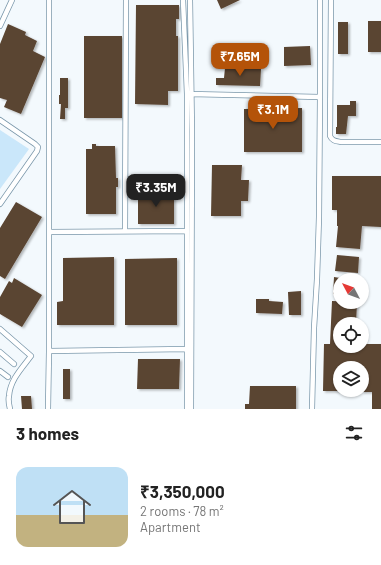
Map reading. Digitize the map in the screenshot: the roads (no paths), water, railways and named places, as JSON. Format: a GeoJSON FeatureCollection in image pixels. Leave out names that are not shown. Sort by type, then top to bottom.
{"type":"FeatureCollection","features":[{"type":"Feature","properties":{"kind":"street"},"geometry":{"type":"LineString","coordinates":[[0,26],[12,0]]}},
{"type":"Feature","properties":{"kind":"street"},"geometry":{"type":"LineString","coordinates":[[48,409],[49,0]]}},
{"type":"Feature","properties":{"kind":"street"},"geometry":{"type":"LineString","coordinates":[[125,231],[126,0]]}},
{"type":"Feature","properties":{"kind":"street"},"geometry":{"type":"LineString","coordinates":[[183,0],[189,94],[192,409]]}},
{"type":"Feature","properties":{"kind":"street"},"geometry":{"type":"LineString","coordinates":[[187,409],[187,231],[190,0]]}},
{"type":"Feature","properties":{"kind":"street"},"geometry":{"type":"LineString","coordinates":[[312,409],[319,217],[320,0]]}},
{"type":"Feature","properties":{"kind":"street"},"geometry":{"type":"LineString","coordinates":[[331,0],[331,139],[341,142],[381,142]]}},
{"type":"Feature","properties":{"kind":"street"},"geometry":{"type":"LineString","coordinates":[[189,94],[320,97]]}},
{"type":"Feature","properties":{"kind":"street"},"geometry":{"type":"LineString","coordinates":[[0,120],[38,147],[37,151],[0,204]]}},
{"type":"Feature","properties":{"kind":"street"},"geometry":{"type":"LineString","coordinates":[[49,232],[187,231]]}},
{"type":"Feature","properties":{"kind":"street"},"geometry":{"type":"LineString","coordinates":[[0,329],[31,356],[12,383],[9,396],[10,409]]}},
{"type":"Feature","properties":{"kind":"street"},"geometry":{"type":"LineString","coordinates":[[49,351],[187,349]]}},
{"type":"Feature","properties":{"kind":"street"},"geometry":{"type":"LineString","coordinates":[[0,352],[14,364]]}},
{"type":"Feature","properties":{"kind":"street"},"geometry":{"type":"LineString","coordinates":[[0,372],[8,377]]}}]}
